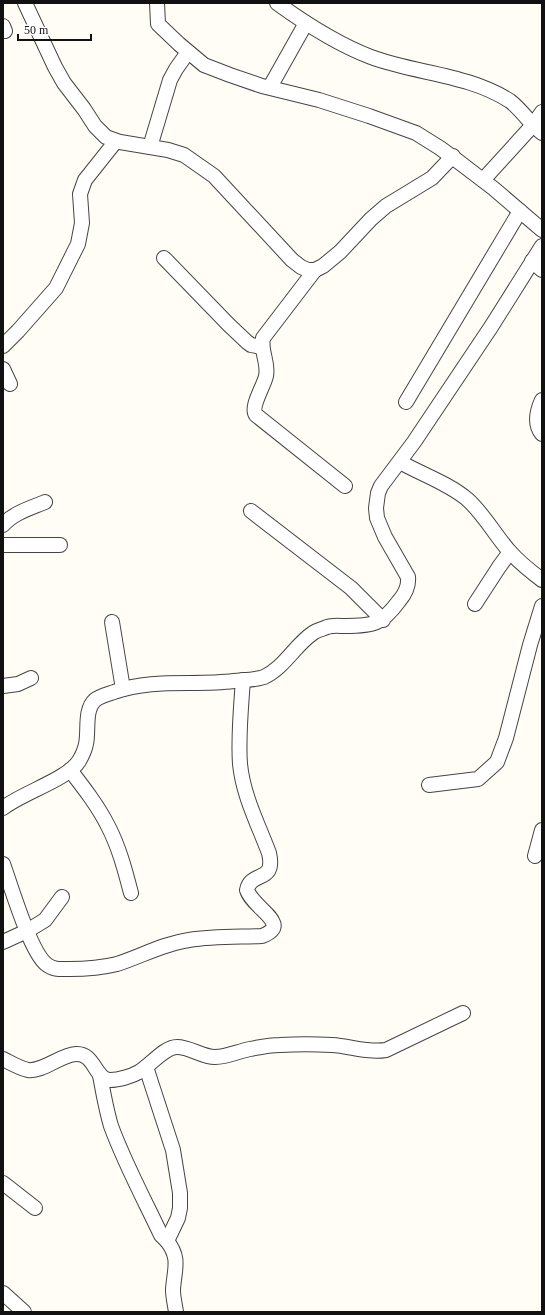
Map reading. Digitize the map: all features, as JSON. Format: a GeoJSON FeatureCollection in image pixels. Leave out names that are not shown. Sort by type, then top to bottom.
{"type":"FeatureCollection","features":[{"type":"Feature","properties":{"kind":"street"},"geometry":{"type":"LineString","coordinates":[[24,3],[64,83],[95,126],[106,138],[184,155],[214,176],[292,260],[301,267],[308,270],[315,270]]}},
{"type":"Feature","properties":{"kind":"street"},"geometry":{"type":"LineString","coordinates":[[156,3],[158,24],[188,52],[204,64],[230,75],[319,100],[391,123],[416,133],[453,156],[542,230]]}},
{"type":"Feature","properties":{"kind":"street"},"geometry":{"type":"LineString","coordinates":[[276,3],[328,37],[372,57],[469,82],[491,90],[511,102],[538,129]]}},
{"type":"Feature","properties":{"kind":"street"},"geometry":{"type":"LineString","coordinates":[[270,87],[306,23]]}},
{"type":"Feature","properties":{"kind":"street"},"geometry":{"type":"LineString","coordinates":[[150,147],[170,80],[188,52]]}},
{"type":"Feature","properties":{"kind":"street"},"geometry":{"type":"LineString","coordinates":[[483,180],[538,129],[542,112]]}},
{"type":"Feature","properties":{"kind":"street"},"geometry":{"type":"LineString","coordinates":[[3,346],[56,288],[78,244],[82,223],[80,194],[85,180],[116,141]]}},
{"type":"Feature","properties":{"kind":"street"},"geometry":{"type":"LineString","coordinates":[[345,486],[290,443],[254,412],[267,369],[262,347],[263,338],[315,270],[323,266],[340,252],[371,219],[386,206],[432,178],[453,156]]}},
{"type":"Feature","properties":{"kind":"street"},"geometry":{"type":"LineString","coordinates":[[406,402],[520,211]]}},
{"type":"Feature","properties":{"kind":"street"},"geometry":{"type":"LineString","coordinates":[[3,808],[49,783],[70,770],[79,762],[86,743],[88,712],[90,706],[95,700],[103,696],[123,689],[150,684],[184,682],[219,683],[264,676],[280,666],[299,645],[314,632],[330,626],[371,625],[383,620],[402,598],[409,582],[408,577],[377,518],[377,501],[381,486],[414,442],[487,333],[537,266],[542,246]]}},
{"type":"Feature","properties":{"kind":"street"},"geometry":{"type":"LineString","coordinates":[[164,258],[247,342],[251,345],[262,347]]}},
{"type":"Feature","properties":{"kind":"street"},"geometry":{"type":"LineString","coordinates":[[3,369],[10,384]]}},
{"type":"Feature","properties":{"kind":"street"},"geometry":{"type":"LineString","coordinates":[[542,400],[538,407],[536,418],[542,434]]}},
{"type":"Feature","properties":{"kind":"street"},"geometry":{"type":"LineString","coordinates":[[400,462],[445,485],[466,499],[510,552],[526,568],[542,580]]}},
{"type":"Feature","properties":{"kind":"street"},"geometry":{"type":"LineString","coordinates":[[3,525],[6,521],[19,513],[45,502]]}},
{"type":"Feature","properties":{"kind":"street"},"geometry":{"type":"LineString","coordinates":[[251,511],[351,588],[383,620]]}},
{"type":"Feature","properties":{"kind":"street"},"geometry":{"type":"LineString","coordinates":[[3,545],[60,546]]}},
{"type":"Feature","properties":{"kind":"street"},"geometry":{"type":"LineString","coordinates":[[476,604],[510,552]]}},
{"type":"Feature","properties":{"kind":"street"},"geometry":{"type":"LineString","coordinates":[[429,785],[478,779],[497,762],[506,738],[530,644],[542,606]]}},
{"type":"Feature","properties":{"kind":"street"},"geometry":{"type":"LineString","coordinates":[[112,622],[123,689]]}},
{"type":"Feature","properties":{"kind":"street"},"geometry":{"type":"LineString","coordinates":[[3,686],[18,684],[31,678]]}},
{"type":"Feature","properties":{"kind":"street"},"geometry":{"type":"LineString","coordinates":[[3,864],[27,931],[39,955],[46,964],[56,969],[88,969],[118,964],[161,946],[190,940],[262,936],[270,933],[274,924],[272,919],[252,901],[247,890],[250,882],[266,873],[270,867],[270,861],[269,852],[246,792],[240,764],[240,724],[243,680]]}},
{"type":"Feature","properties":{"kind":"street"},"geometry":{"type":"LineString","coordinates":[[70,770],[89,795],[108,826],[121,856],[131,893]]}},
{"type":"Feature","properties":{"kind":"street"},"geometry":{"type":"LineString","coordinates":[[536,856],[542,830]]}},
{"type":"Feature","properties":{"kind":"street"},"geometry":{"type":"LineString","coordinates":[[3,942],[27,931],[45,920],[62,897]]}},
{"type":"Feature","properties":{"kind":"street"},"geometry":{"type":"LineString","coordinates":[[100,1075],[105,1079],[110,1080],[140,1072],[167,1051],[175,1047],[184,1048],[203,1055],[214,1057],[226,1056],[250,1049],[278,1045],[332,1045],[375,1052],[386,1050],[463,1014]]}},
{"type":"Feature","properties":{"kind":"street"},"geometry":{"type":"LineString","coordinates":[[3,1059],[19,1067],[33,1070],[61,1057],[77,1054],[86,1056],[93,1063],[100,1075],[111,1125],[127,1165],[161,1235],[171,1247],[176,1259],[173,1291],[176,1312]]}},
{"type":"Feature","properties":{"kind":"street"},"geometry":{"type":"LineString","coordinates":[[146,1066],[174,1150],[180,1193],[178,1218],[167,1241]]}},
{"type":"Feature","properties":{"kind":"street"},"geometry":{"type":"LineString","coordinates":[[3,1183],[35,1208]]}},
{"type":"Feature","properties":{"kind":"street"},"geometry":{"type":"LineString","coordinates":[[3,1293],[24,1312]]}}]}
